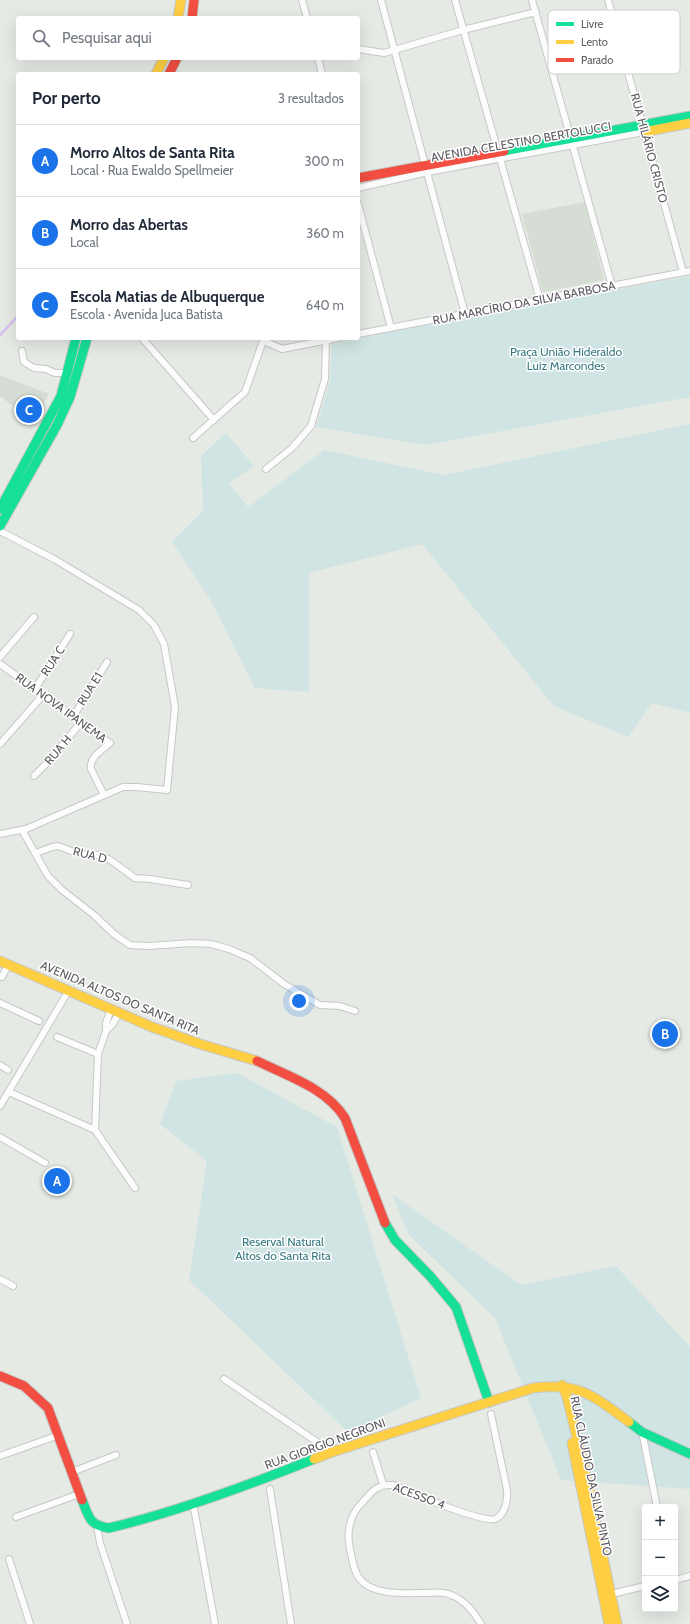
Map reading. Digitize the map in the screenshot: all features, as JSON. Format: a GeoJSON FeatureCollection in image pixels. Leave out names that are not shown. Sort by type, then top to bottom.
{"type":"FeatureCollection","features":[{"type":"Feature","properties":{"kind":"street"},"geometry":{"type":"LineString","coordinates":[[178,16],[181,0]]}},
{"type":"Feature","properties":{"kind":"street"},"geometry":{"type":"LineString","coordinates":[[192,16],[194,0]]}},
{"type":"Feature","properties":{"kind":"street"},"geometry":{"type":"LineString","coordinates":[[302,0],[306,16]]}},
{"type":"Feature","properties":{"kind":"street"},"geometry":{"type":"LineString","coordinates":[[381,0],[465,314]]}},
{"type":"Feature","properties":{"kind":"street"},"geometry":{"type":"LineString","coordinates":[[455,0],[540,300]]}},
{"type":"Feature","properties":{"kind":"street"},"geometry":{"type":"LineString","coordinates":[[532,0],[548,55]]}},
{"type":"Feature","properties":{"kind":"street","name":"RUA HILÁRIO CRISTO"},"geometry":{"type":"LineString","coordinates":[[608,0],[611,10]]}},
{"type":"Feature","properties":{"kind":"street"},"geometry":{"type":"LineString","coordinates":[[360,48],[384,53],[463,30],[536,12]]}},
{"type":"Feature","properties":{"kind":"street"},"geometry":{"type":"LineString","coordinates":[[157,72],[163,60]]}},
{"type":"Feature","properties":{"kind":"street"},"geometry":{"type":"LineString","coordinates":[[170,72],[177,60]]}},
{"type":"Feature","properties":{"kind":"street"},"geometry":{"type":"LineString","coordinates":[[318,60],[322,72]]}},
{"type":"Feature","properties":{"kind":"street"},"geometry":{"type":"LineString","coordinates":[[553,74],[612,286]]}},
{"type":"Feature","properties":{"kind":"street","name":"RUA HILÁRIO CRISTO"},"geometry":{"type":"LineString","coordinates":[[628,74],[683,272]]}},
{"type":"Feature","properties":{"kind":"street","name":"AVENIDA CELESTINO BERTOLUCCI"},"geometry":{"type":"LineString","coordinates":[[360,178],[427,168],[499,155],[643,128],[690,116]]}},
{"type":"Feature","properties":{"kind":"street","name":"AVENIDA CELESTINO BERTOLUCCI"},"geometry":{"type":"LineString","coordinates":[[643,128],[690,123]]}},
{"type":"Feature","properties":{"kind":"street","name":"AVENIDA CELESTINO BERTOLUCCI"},"geometry":{"type":"LineString","coordinates":[[360,187],[427,168]]}},
{"type":"Feature","properties":{"kind":"street"},"geometry":{"type":"LineString","coordinates":[[360,212],[391,328]]}},
{"type":"Feature","properties":{"kind":"street","name":"RUA MARCÍRIO DA SILVA BARBOSA"},"geometry":{"type":"LineString","coordinates":[[360,334],[690,271]]}},
{"type":"Feature","properties":{"kind":"street"},"geometry":{"type":"LineString","coordinates":[[0,509],[61,396],[76,340]]}},
{"type":"Feature","properties":{"kind":"street"},"geometry":{"type":"LineString","coordinates":[[0,526],[57,425],[70,397],[86,340]]}},
{"type":"Feature","properties":{"kind":"street"},"geometry":{"type":"LineString","coordinates":[[144,340],[214,420]]}},
{"type":"Feature","properties":{"kind":"street"},"geometry":{"type":"LineString","coordinates":[[192,438],[245,392],[264,340],[282,348],[326,340],[325,379],[312,426],[292,448],[266,469]]}},
{"type":"Feature","properties":{"kind":"street"},"geometry":{"type":"LineString","coordinates":[[22,351],[24,362],[34,368],[46,369],[58,374],[68,373]]}},
{"type":"Feature","properties":{"kind":"street"},"geometry":{"type":"LineString","coordinates":[[0,531],[54,559],[103,588],[139,610],[154,625],[164,644],[175,707],[167,790],[123,787],[66,813],[26,829],[0,834]]}},
{"type":"Feature","properties":{"kind":"street"},"geometry":{"type":"LineString","coordinates":[[0,657],[34,617]]}},
{"type":"Feature","properties":{"kind":"street","name":"RUA C"},"geometry":{"type":"LineString","coordinates":[[35,688],[70,634]]}},
{"type":"Feature","properties":{"kind":"street","name":"RUA E1"},"geometry":{"type":"LineString","coordinates":[[73,717],[107,662]]}},
{"type":"Feature","properties":{"kind":"street"},"geometry":{"type":"LineString","coordinates":[[0,674],[2,666]]}},
{"type":"Feature","properties":{"kind":"street","name":"RUA NOVA IPANEMA"},"geometry":{"type":"LineString","coordinates":[[2,666],[44,694],[110,743],[92,759],[90,764],[104,795]]}},
{"type":"Feature","properties":{"kind":"street"},"geometry":{"type":"LineString","coordinates":[[0,744],[44,694]]}},
{"type":"Feature","properties":{"kind":"street","name":"RUA H"},"geometry":{"type":"LineString","coordinates":[[34,776],[52,758],[81,722]]}},
{"type":"Feature","properties":{"kind":"street"},"geometry":{"type":"LineString","coordinates":[[22,830],[48,876],[62,890],[94,915],[114,934],[130,945],[148,946],[192,943],[211,944],[229,949],[250,958],[284,984],[320,1005],[340,1006],[355,1011]]}},
{"type":"Feature","properties":{"kind":"street","name":"RUA D"},"geometry":{"type":"LineString","coordinates":[[36,853],[58,846],[80,854],[98,855],[109,859],[135,878],[188,884]]}},
{"type":"Feature","properties":{"kind":"street"},"geometry":{"type":"LineString","coordinates":[[2,977],[4,963]]}},
{"type":"Feature","properties":{"kind":"street","name":"AVENIDA ALTOS DO SANTA RITA"},"geometry":{"type":"LineString","coordinates":[[4,963],[70,990],[152,1027],[200,1044],[257,1061],[304,1083],[329,1099],[338,1107],[345,1118],[385,1224],[395,1240],[430,1276],[456,1307],[489,1402]]}},
{"type":"Feature","properties":{"kind":"street"},"geometry":{"type":"LineString","coordinates":[[0,1106],[70,990]]}},
{"type":"Feature","properties":{"kind":"street"},"geometry":{"type":"LineString","coordinates":[[0,1003],[39,1021]]}},
{"type":"Feature","properties":{"kind":"street"},"geometry":{"type":"LineString","coordinates":[[95,1130],[98,1054],[106,1031],[106,1020],[115,1011]]}},
{"type":"Feature","properties":{"kind":"street"},"geometry":{"type":"LineString","coordinates":[[106,1031],[113,1023],[115,1011]]}},
{"type":"Feature","properties":{"kind":"street"},"geometry":{"type":"LineString","coordinates":[[106,1020],[113,1023]]}},
{"type":"Feature","properties":{"kind":"street"},"geometry":{"type":"LineString","coordinates":[[56,1037],[98,1054]]}},
{"type":"Feature","properties":{"kind":"street"},"geometry":{"type":"LineString","coordinates":[[0,1065],[8,1070]]}},
{"type":"Feature","properties":{"kind":"street"},"geometry":{"type":"LineString","coordinates":[[9,1092],[95,1130],[135,1188]]}},
{"type":"Feature","properties":{"kind":"street"},"geometry":{"type":"LineString","coordinates":[[0,1137],[45,1163]]}},
{"type":"Feature","properties":{"kind":"street"},"geometry":{"type":"LineString","coordinates":[[0,1279],[13,1286]]}},
{"type":"Feature","properties":{"kind":"street"},"geometry":{"type":"LineString","coordinates":[[0,1376],[24,1386],[48,1408],[79,1494],[90,1519],[98,1526],[100,1543],[127,1624]]}},
{"type":"Feature","properties":{"kind":"street"},"geometry":{"type":"LineString","coordinates":[[224,1379],[332,1452]]}},
{"type":"Feature","properties":{"kind":"street","name":"RUA GIORGIO NEGRONI"},"geometry":{"type":"LineString","coordinates":[[98,1526],[109,1528],[122,1526],[268,1477],[332,1452],[545,1385],[562,1385],[592,1394],[642,1431],[690,1454]]}},
{"type":"Feature","properties":{"kind":"street","name":"RUA CLÁUDIO DA SILVA PINTO"},"geometry":{"type":"LineString","coordinates":[[562,1385],[567,1397],[593,1523],[607,1595],[609,1624]]}},
{"type":"Feature","properties":{"kind":"street","name":"ACESSO 4"},"geometry":{"type":"LineString","coordinates":[[481,1624],[470,1608],[452,1595],[434,1593],[396,1594],[365,1584],[358,1578],[354,1568],[349,1545],[350,1521],[353,1513],[359,1505],[383,1484],[393,1485],[450,1508],[486,1519],[493,1519],[500,1516],[508,1498],[492,1414]]}},
{"type":"Feature","properties":{"kind":"street"},"geometry":{"type":"LineString","coordinates":[[642,1431],[656,1504]]}},
{"type":"Feature","properties":{"kind":"street"},"geometry":{"type":"LineString","coordinates":[[0,1456],[59,1435]]}},
{"type":"Feature","properties":{"kind":"street"},"geometry":{"type":"LineString","coordinates":[[373,1452],[383,1484]]}},
{"type":"Feature","properties":{"kind":"street"},"geometry":{"type":"LineString","coordinates":[[72,1472],[116,1455]]}},
{"type":"Feature","properties":{"kind":"street"},"geometry":{"type":"LineString","coordinates":[[270,1489],[291,1624]]}},
{"type":"Feature","properties":{"kind":"street"},"geometry":{"type":"LineString","coordinates":[[16,1518],[79,1494]]}},
{"type":"Feature","properties":{"kind":"street"},"geometry":{"type":"LineString","coordinates":[[193,1503],[215,1624]]}},
{"type":"Feature","properties":{"kind":"street"},"geometry":{"type":"LineString","coordinates":[[9,1559],[30,1624]]}},
{"type":"Feature","properties":{"kind":"street"},"geometry":{"type":"LineString","coordinates":[[678,1579],[690,1576]]}},
{"type":"Feature","properties":{"kind":"street"},"geometry":{"type":"LineString","coordinates":[[607,1595],[642,1587]]}},
{"type":"Feature","properties":{"kind":"street","name":"RUA CLÁUDIO DA SILVA PINTO"},"geometry":{"type":"LineString","coordinates":[[607,1595],[617,1624]]}},
{"type":"Feature","properties":{"kind":"shaded area"},"geometry":{"type":"Polygon","coordinates":[[[585,202],[604,280],[543,292],[522,214],[585,202]]]}},
{"type":"Feature","properties":{"kind":"shaded area"},"geometry":{"type":"Polygon","coordinates":[[[0,375],[49,394],[34,422],[0,396],[0,375]]]}},
{"type":"Feature","properties":{"kind":"green space","name":"Praça União Hideraldo Luiz Marcondes"},"geometry":{"type":"Polygon","coordinates":[[[690,276],[690,397],[426,445],[316,427],[330,382],[332,342],[343,340],[360,340],[360,337],[690,276]]]}},
{"type":"Feature","properties":{"kind":"green space"},"geometry":{"type":"Polygon","coordinates":[[[690,424],[690,713],[652,703],[628,737],[554,706],[422,544],[309,573],[309,692],[255,688],[211,601],[172,542],[203,511],[201,456],[226,433],[254,466],[229,483],[248,507],[324,450],[444,475],[690,424]]]}},
{"type":"Feature","properties":{"kind":"green space","name":"Reserval Natural Altos do Santa Rita"},"geometry":{"type":"Polygon","coordinates":[[[237,1073],[337,1127],[421,1398],[348,1432],[189,1280],[207,1161],[160,1124],[176,1081],[237,1073]]]}},
{"type":"Feature","properties":{"kind":"green space"},"geometry":{"type":"Polygon","coordinates":[[[392,1194],[521,1285],[616,1266],[690,1347],[690,1489],[561,1480],[495,1318],[408,1234],[392,1194]]]}},
{"type":"Feature","properties":{"kind":"waterway"},"geometry":{"type":"LineString","coordinates":[[0,335],[16,318]]}},
{"type":"Feature","properties":{"kind":"traffic: fast"},"geometry":{"type":"LineString","coordinates":[[504,151],[690,116]]}},
{"type":"Feature","properties":{"kind":"traffic: fast"},"geometry":{"type":"LineString","coordinates":[[0,509],[61,396],[75,340]]}},
{"type":"Feature","properties":{"kind":"traffic: fast"},"geometry":{"type":"LineString","coordinates":[[0,526],[57,425],[70,397],[86,340]]}},
{"type":"Feature","properties":{"kind":"traffic: fast"},"geometry":{"type":"LineString","coordinates":[[385,1223],[395,1240],[430,1276],[456,1307],[489,1402]]}},
{"type":"Feature","properties":{"kind":"traffic: fast"},"geometry":{"type":"LineString","coordinates":[[629,1422],[642,1432],[690,1454]]}},
{"type":"Feature","properties":{"kind":"traffic: fast"},"geometry":{"type":"LineString","coordinates":[[82,1500],[88,1516],[97,1525],[109,1528],[135,1522],[213,1497],[314,1459]]}},
{"type":"Feature","properties":{"kind":"traffic: slow"},"geometry":{"type":"LineString","coordinates":[[178,16],[181,0]]}},
{"type":"Feature","properties":{"kind":"traffic: slow"},"geometry":{"type":"LineString","coordinates":[[157,72],[163,60]]}},
{"type":"Feature","properties":{"kind":"traffic: slow"},"geometry":{"type":"LineString","coordinates":[[644,132],[690,123]]}},
{"type":"Feature","properties":{"kind":"traffic: slow"},"geometry":{"type":"LineString","coordinates":[[0,961],[152,1027],[200,1044],[257,1061]]}},
{"type":"Feature","properties":{"kind":"traffic: slow"},"geometry":{"type":"LineString","coordinates":[[562,1385],[567,1397],[582,1458],[617,1624]]}},
{"type":"Feature","properties":{"kind":"traffic: slow"},"geometry":{"type":"LineString","coordinates":[[314,1459],[533,1388],[562,1387],[574,1389],[595,1398],[629,1422]]}},
{"type":"Feature","properties":{"kind":"traffic: slow"},"geometry":{"type":"LineString","coordinates":[[572,1443],[609,1624]]}},
{"type":"Feature","properties":{"kind":"traffic: jam"},"geometry":{"type":"LineString","coordinates":[[192,16],[194,0]]}},
{"type":"Feature","properties":{"kind":"traffic: jam"},"geometry":{"type":"LineString","coordinates":[[170,72],[176,60]]}},
{"type":"Feature","properties":{"kind":"traffic: jam"},"geometry":{"type":"LineString","coordinates":[[360,178],[504,151]]}},
{"type":"Feature","properties":{"kind":"traffic: jam"},"geometry":{"type":"LineString","coordinates":[[257,1061],[306,1084],[317,1091],[328,1099],[345,1118],[385,1223]]}},
{"type":"Feature","properties":{"kind":"traffic: jam"},"geometry":{"type":"LineString","coordinates":[[0,1376],[24,1386],[48,1408],[82,1500]]}},
{"type":"Feature","properties":{"kind":"place","name":"Escola Matias de Albuquerque"},"geometry":{"type":"Point","coordinates":[29,410]}},
{"type":"Feature","properties":{"kind":"place","name":"Morro das Abertas"},"geometry":{"type":"Point","coordinates":[665,1034]}},
{"type":"Feature","properties":{"kind":"place","name":"Morro Altos de Santa Rita"},"geometry":{"type":"Point","coordinates":[57,1181]}}]}
